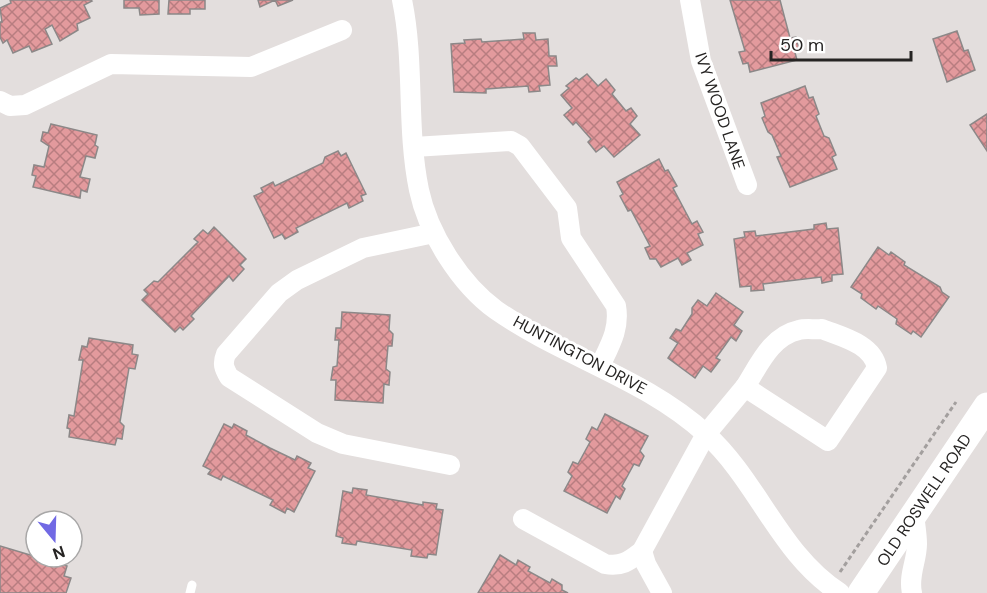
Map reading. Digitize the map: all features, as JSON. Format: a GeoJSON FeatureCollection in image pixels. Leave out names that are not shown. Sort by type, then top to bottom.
{"type":"FeatureCollection","features":[{"type":"Feature","properties":{"kind":"street","name":"HUNTINGTON DRIVE"},"geometry":{"type":"LineString","coordinates":[[402,0],[406,22],[414,147],[420,191],[434,233],[460,275],[494,308],[533,333],[658,397],[706,434],[734,464],[790,545],[816,575],[835,590]]}},
{"type":"Feature","properties":{"kind":"street","name":"IVY WOOD LANE"},"geometry":{"type":"LineString","coordinates":[[690,0],[701,61],[747,185]]}},
{"type":"Feature","properties":{"kind":"street"},"geometry":{"type":"LineString","coordinates":[[0,101],[10,106],[25,105],[111,64],[251,67],[342,30]]}},
{"type":"Feature","properties":{"kind":"street"},"geometry":{"type":"LineString","coordinates":[[414,147],[511,141],[520,146],[567,208],[571,238],[616,306],[618,319],[616,333],[600,366]]}},
{"type":"Feature","properties":{"kind":"street"},"geometry":{"type":"LineString","coordinates":[[434,233],[363,248],[297,280],[279,292],[226,354],[223,362],[229,377],[317,433],[342,444],[450,465]]}},
{"type":"Feature","properties":{"kind":"street"},"geometry":{"type":"LineString","coordinates":[[524,519],[605,564],[616,566],[627,563],[642,551],[706,434],[745,387],[774,343],[782,336],[800,330],[822,329],[866,348],[876,361],[877,368],[828,441],[745,387]]}},
{"type":"Feature","properties":{"kind":"street","name":"OLD ROSWELL ROAD"},"geometry":{"type":"LineString","coordinates":[[861,593],[987,406]]}},
{"type":"Feature","properties":{"kind":"street"},"geometry":{"type":"LineString","coordinates":[[912,593],[910,585],[917,545],[914,514]]}},
{"type":"Feature","properties":{"kind":"street"},"geometry":{"type":"LineString","coordinates":[[642,551],[646,564],[662,593]]}},
{"type":"Feature","properties":{"kind":"path"},"geometry":{"type":"LineString","coordinates":[[835,590],[956,402]]}},
{"type":"Feature","properties":{"kind":"building"},"geometry":{"type":"Polygon","coordinates":[[[10,0],[92,1],[84,5],[90,18],[77,24],[78,30],[60,41],[52,25],[45,29],[52,44],[32,52],[29,46],[13,53],[7,40],[3,43],[0,37],[0,22],[2,22],[0,8],[11,3],[10,0]]]}},
{"type":"Feature","properties":{"kind":"building"},"geometry":{"type":"Polygon","coordinates":[[[124,0],[159,0],[159,14],[140,15],[139,8],[124,8],[124,0]]]}},
{"type":"Feature","properties":{"kind":"building"},"geometry":{"type":"Polygon","coordinates":[[[169,0],[205,0],[205,9],[190,9],[190,14],[168,14],[169,0]]]}},
{"type":"Feature","properties":{"kind":"building"},"geometry":{"type":"Polygon","coordinates":[[[258,0],[275,0],[260,7],[258,0]]]}},
{"type":"Feature","properties":{"kind":"building"},"geometry":{"type":"Polygon","coordinates":[[[275,0],[293,0],[278,6],[275,0]]]}},
{"type":"Feature","properties":{"kind":"building"},"geometry":{"type":"Polygon","coordinates":[[[730,0],[780,0],[790,38],[796,37],[799,48],[794,49],[797,60],[750,72],[748,63],[743,64],[739,52],[745,51],[730,0]]]}},
{"type":"Feature","properties":{"kind":"building"},"geometry":{"type":"Polygon","coordinates":[[[957,31],[964,51],[968,50],[975,70],[947,82],[933,39],[957,31]]]}},
{"type":"Feature","properties":{"kind":"building"},"geometry":{"type":"Polygon","coordinates":[[[523,33],[535,33],[536,40],[548,39],[549,56],[556,56],[557,66],[548,66],[550,85],[539,86],[540,91],[529,92],[528,86],[486,89],[486,93],[454,92],[451,44],[465,43],[464,40],[481,39],[482,42],[524,39],[523,33]]]}},
{"type":"Feature","properties":{"kind":"building"},"geometry":{"type":"Polygon","coordinates":[[[587,74],[598,86],[606,79],[615,90],[612,94],[626,111],[631,108],[637,116],[630,124],[640,135],[614,157],[604,146],[596,152],[588,142],[591,139],[576,122],[573,125],[564,115],[572,108],[561,95],[569,88],[566,86],[576,78],[579,80],[587,74]]]}},
{"type":"Feature","properties":{"kind":"building"},"geometry":{"type":"Polygon","coordinates":[[[805,86],[809,98],[813,97],[819,114],[816,116],[824,136],[829,138],[836,155],[832,157],[837,169],[790,187],[777,157],[781,156],[762,118],[765,116],[761,103],[805,86]]]}},
{"type":"Feature","properties":{"kind":"building"},"geometry":{"type":"Polygon","coordinates":[[[987,114],[987,151],[970,125],[987,114]]]}},
{"type":"Feature","properties":{"kind":"building"},"geometry":{"type":"Polygon","coordinates":[[[51,124],[97,135],[95,145],[98,147],[95,158],[86,156],[80,177],[90,179],[87,192],[81,190],[80,198],[33,187],[36,176],[32,175],[34,165],[44,167],[49,146],[41,141],[43,132],[48,133],[51,124]]]}},
{"type":"Feature","properties":{"kind":"building"},"geometry":{"type":"Polygon","coordinates":[[[338,151],[341,156],[346,153],[366,194],[361,196],[363,201],[349,208],[347,203],[296,228],[298,232],[285,239],[282,234],[274,238],[254,196],[263,192],[261,188],[273,182],[275,186],[323,163],[325,157],[338,151]]]}},
{"type":"Feature","properties":{"kind":"building"},"geometry":{"type":"Polygon","coordinates":[[[659,159],[677,186],[673,188],[692,224],[697,221],[703,232],[698,234],[703,245],[687,253],[691,260],[682,265],[678,258],[661,267],[656,259],[650,259],[645,248],[650,246],[631,210],[628,211],[620,196],[623,194],[617,182],[659,159]]]}},
{"type":"Feature","properties":{"kind":"building"},"geometry":{"type":"Polygon","coordinates":[[[826,223],[827,229],[838,228],[843,274],[832,275],[832,281],[822,283],[821,277],[763,284],[764,290],[751,291],[751,286],[740,287],[734,239],[745,237],[744,232],[755,231],[756,236],[814,229],[814,225],[826,223]]]}},
{"type":"Feature","properties":{"kind":"building"},"geometry":{"type":"Polygon","coordinates":[[[214,227],[246,259],[240,265],[244,269],[233,281],[229,276],[191,316],[194,319],[183,330],[180,327],[175,332],[142,300],[148,294],[144,290],[154,281],[158,282],[198,242],[194,239],[203,230],[208,234],[214,227]]]}},
{"type":"Feature","properties":{"kind":"building"},"geometry":{"type":"Polygon","coordinates":[[[878,247],[889,255],[891,252],[905,262],[904,265],[940,287],[942,292],[949,297],[921,337],[913,331],[911,334],[896,324],[897,319],[878,306],[876,309],[861,298],[862,294],[851,287],[878,247]]]}},
{"type":"Feature","properties":{"kind":"building"},"geometry":{"type":"Polygon","coordinates":[[[716,293],[743,312],[734,325],[742,331],[736,341],[731,337],[716,358],[720,360],[711,372],[703,366],[695,378],[668,358],[678,343],[670,338],[676,329],[681,331],[698,300],[707,306],[716,293]]]}},
{"type":"Feature","properties":{"kind":"building"},"geometry":{"type":"Polygon","coordinates":[[[342,312],[390,315],[389,330],[393,334],[392,346],[388,346],[386,369],[390,372],[389,385],[384,384],[383,403],[335,400],[336,380],[331,380],[333,367],[337,366],[339,340],[335,340],[336,328],[341,328],[342,312]]]}},
{"type":"Feature","properties":{"kind":"building"},"geometry":{"type":"Polygon","coordinates":[[[89,338],[133,345],[132,354],[138,355],[135,369],[129,368],[120,422],[124,426],[122,439],[117,438],[115,445],[69,437],[70,429],[67,428],[69,415],[74,416],[83,360],[79,360],[82,346],[87,347],[89,338]]]}},
{"type":"Feature","properties":{"kind":"building"},"geometry":{"type":"Polygon","coordinates":[[[605,414],[648,436],[640,451],[644,456],[639,466],[634,464],[622,486],[625,489],[620,499],[616,496],[607,513],[564,491],[572,476],[568,472],[573,462],[578,464],[590,442],[586,439],[592,427],[597,430],[605,414]]]}},
{"type":"Feature","properties":{"kind":"building"},"geometry":{"type":"Polygon","coordinates":[[[224,424],[232,428],[234,424],[247,431],[246,435],[270,448],[295,460],[297,456],[311,463],[308,468],[315,471],[294,512],[287,508],[285,513],[270,505],[273,500],[223,476],[221,480],[208,474],[211,470],[203,466],[224,424]]]}},
{"type":"Feature","properties":{"kind":"building"},"geometry":{"type":"Polygon","coordinates":[[[353,488],[367,490],[366,495],[423,505],[423,502],[437,504],[436,509],[443,510],[436,555],[428,554],[427,558],[411,556],[412,550],[357,541],[356,545],[342,543],[343,538],[336,536],[343,491],[352,493],[353,488]]]}},
{"type":"Feature","properties":{"kind":"building"},"geometry":{"type":"Polygon","coordinates":[[[0,546],[24,553],[24,569],[66,569],[64,576],[71,578],[66,593],[0,593],[0,546]]]}},
{"type":"Feature","properties":{"kind":"building"},"geometry":{"type":"Polygon","coordinates":[[[500,555],[516,565],[518,560],[530,567],[528,571],[550,583],[552,579],[562,585],[562,590],[568,593],[478,593],[500,555]]]}}]}
